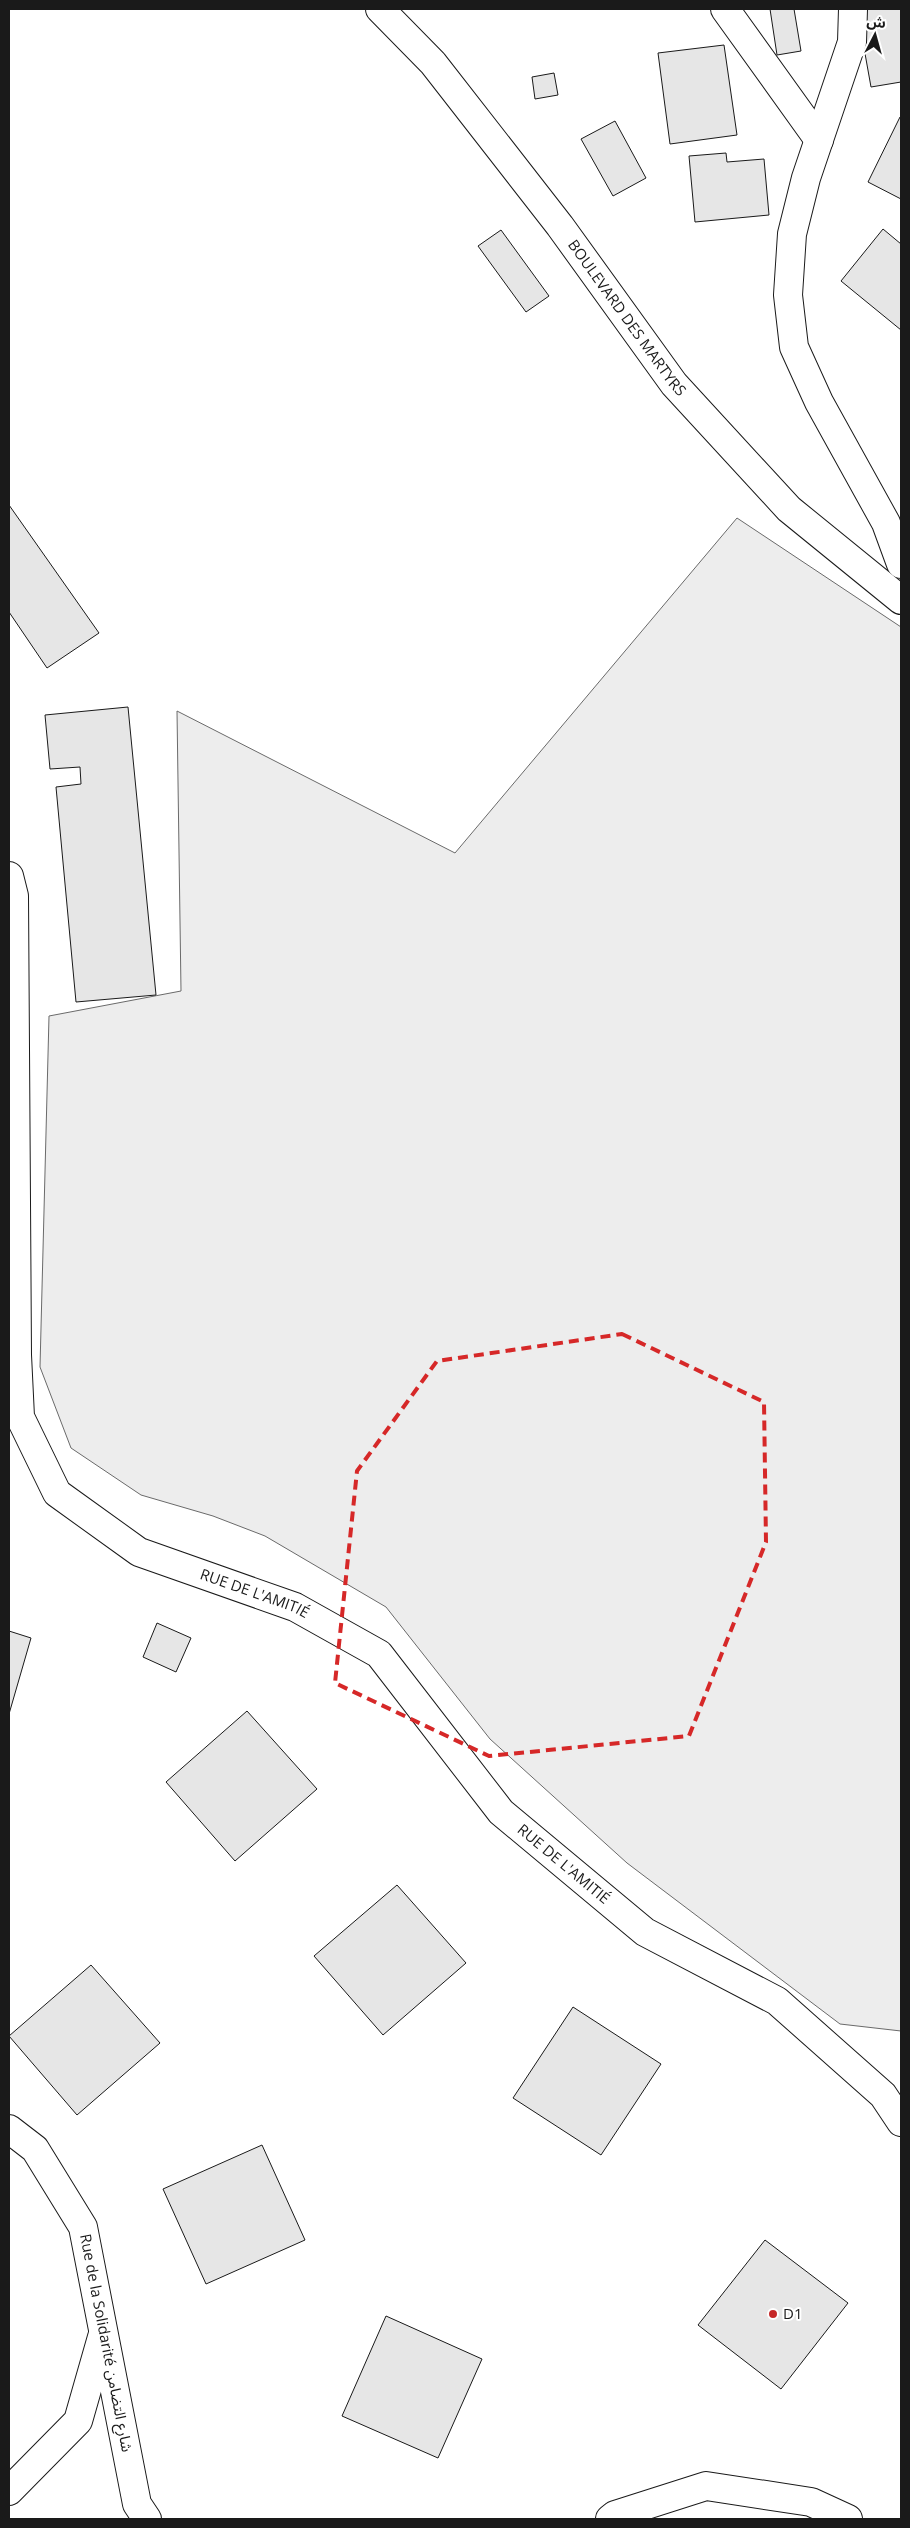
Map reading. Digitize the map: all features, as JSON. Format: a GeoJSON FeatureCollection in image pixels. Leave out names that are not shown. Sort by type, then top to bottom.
{"type":"FeatureCollection","features":[{"type":"Feature","properties":{"kind":"street","name":"BOULEVARD DES MARTYRS"},"geometry":{"type":"LineString","coordinates":[[380,9],[439,71],[560,226],[674,384],[789,509],[901,600]]}},
{"type":"Feature","properties":{"kind":"street"},"geometry":{"type":"LineString","coordinates":[[725,9],[819,140]]}},
{"type":"Feature","properties":{"kind":"street"},"geometry":{"type":"LineString","coordinates":[[853,9],[852,42],[819,140],[792,234],[788,294],[794,347],[819,402],[886,523],[901,564]]}},
{"type":"Feature","properties":{"kind":"street","name":"RUE DE L'AMITIÉ"},"geometry":{"type":"LineString","coordinates":[[9,876],[14,896],[17,1355],[20,1417],[57,1493],[139,1552],[295,1607],[379,1654],[501,1812],[645,1932],[777,2001],[883,2095],[901,2122]]}},
{"type":"Feature","properties":{"kind":"street","name":"Rue de la Solidarité شارع التضامن"},"geometry":{"type":"LineString","coordinates":[[9,2129],[35,2149],[83,2226],[137,2504],[147,2519]]}},
{"type":"Feature","properties":{"kind":"street"},"geometry":{"type":"LineString","coordinates":[[9,2491],[78,2421],[103,2331]]}},
{"type":"Feature","properties":{"kind":"street"},"geometry":{"type":"LineString","coordinates":[[610,2519],[615,2515],[706,2486],[810,2502],[848,2519]]}},
{"type":"Feature","properties":{"kind":"highlighted area"},"geometry":{"type":"Polygon","coordinates":[[[622,1334],[764,1402],[766,1542],[689,1736],[489,1756],[335,1683],[357,1471],[437,1361],[622,1334]]]}},
{"type":"Feature","properties":{"kind":"shaded area"},"geometry":{"type":"Polygon","coordinates":[[[737,518],[901,627],[901,2031],[840,2024],[627,1863],[490,1739],[386,1607],[265,1536],[213,1516],[141,1495],[71,1448],[40,1367],[49,1016],[181,991],[177,711],[455,853],[737,518]]]}},
{"type":"Feature","properties":{"kind":"building"},"geometry":{"type":"Polygon","coordinates":[[[770,9],[794,9],[801,51],[777,55],[770,9]]]}},
{"type":"Feature","properties":{"kind":"building"},"geometry":{"type":"Polygon","coordinates":[[[857,9],[901,9],[901,82],[871,87],[857,9]]]}},
{"type":"Feature","properties":{"kind":"building"},"geometry":{"type":"Polygon","coordinates":[[[724,45],[737,135],[670,144],[658,53],[724,45]]]}},
{"type":"Feature","properties":{"kind":"building"},"geometry":{"type":"Polygon","coordinates":[[[554,73],[558,95],[535,99],[532,77],[554,73]]]}},
{"type":"Feature","properties":{"kind":"building"},"geometry":{"type":"Polygon","coordinates":[[[901,118],[901,199],[868,182],[901,118]]]}},
{"type":"Feature","properties":{"kind":"building"},"geometry":{"type":"Polygon","coordinates":[[[615,121],[646,178],[613,196],[581,139],[615,121]]]}},
{"type":"Feature","properties":{"kind":"building"},"geometry":{"type":"Polygon","coordinates":[[[726,153],[727,162],[764,159],[769,215],[695,222],[689,156],[726,153]]]}},
{"type":"Feature","properties":{"kind":"building"},"geometry":{"type":"Polygon","coordinates":[[[883,229],[901,244],[901,330],[841,281],[883,229]]]}},
{"type":"Feature","properties":{"kind":"building"},"geometry":{"type":"Polygon","coordinates":[[[501,230],[549,296],[526,312],[478,246],[501,230]]]}},
{"type":"Feature","properties":{"kind":"building"},"geometry":{"type":"Polygon","coordinates":[[[9,505],[99,633],[47,668],[9,612],[9,505]]]}},
{"type":"Feature","properties":{"kind":"building"},"geometry":{"type":"Polygon","coordinates":[[[128,707],[156,995],[76,1002],[56,787],[81,784],[80,767],[50,769],[45,715],[128,707]]]}},
{"type":"Feature","properties":{"kind":"building"},"geometry":{"type":"Polygon","coordinates":[[[157,1623],[191,1638],[176,1672],[143,1657],[157,1623]]]}},
{"type":"Feature","properties":{"kind":"building"},"geometry":{"type":"Polygon","coordinates":[[[9,1631],[31,1638],[9,1714],[9,1631]]]}},
{"type":"Feature","properties":{"kind":"building"},"geometry":{"type":"Polygon","coordinates":[[[247,1711],[317,1789],[235,1861],[166,1782],[247,1711]]]}},
{"type":"Feature","properties":{"kind":"building"},"geometry":{"type":"Polygon","coordinates":[[[397,1885],[466,1963],[383,2035],[314,1956],[397,1885]]]}},
{"type":"Feature","properties":{"kind":"building"},"geometry":{"type":"Polygon","coordinates":[[[91,1965],[160,2043],[77,2115],[9,2036],[91,1965]]]}},
{"type":"Feature","properties":{"kind":"building"},"geometry":{"type":"Polygon","coordinates":[[[573,2007],[661,2064],[601,2155],[513,2098],[573,2007]]]}},
{"type":"Feature","properties":{"kind":"building"},"geometry":{"type":"Polygon","coordinates":[[[262,2145],[305,2240],[206,2284],[163,2189],[262,2145]]]}},
{"type":"Feature","properties":{"kind":"building","name":"D1"},"geometry":{"type":"Polygon","coordinates":[[[765,2240],[848,2303],[781,2389],[698,2325],[765,2240]]]}},
{"type":"Feature","properties":{"kind":"building"},"geometry":{"type":"Polygon","coordinates":[[[386,2316],[482,2359],[438,2458],[342,2416],[386,2316]]]}},
{"type":"Feature","properties":{"kind":"place","name":"D1"},"geometry":{"type":"Point","coordinates":[773,2314]}}]}
